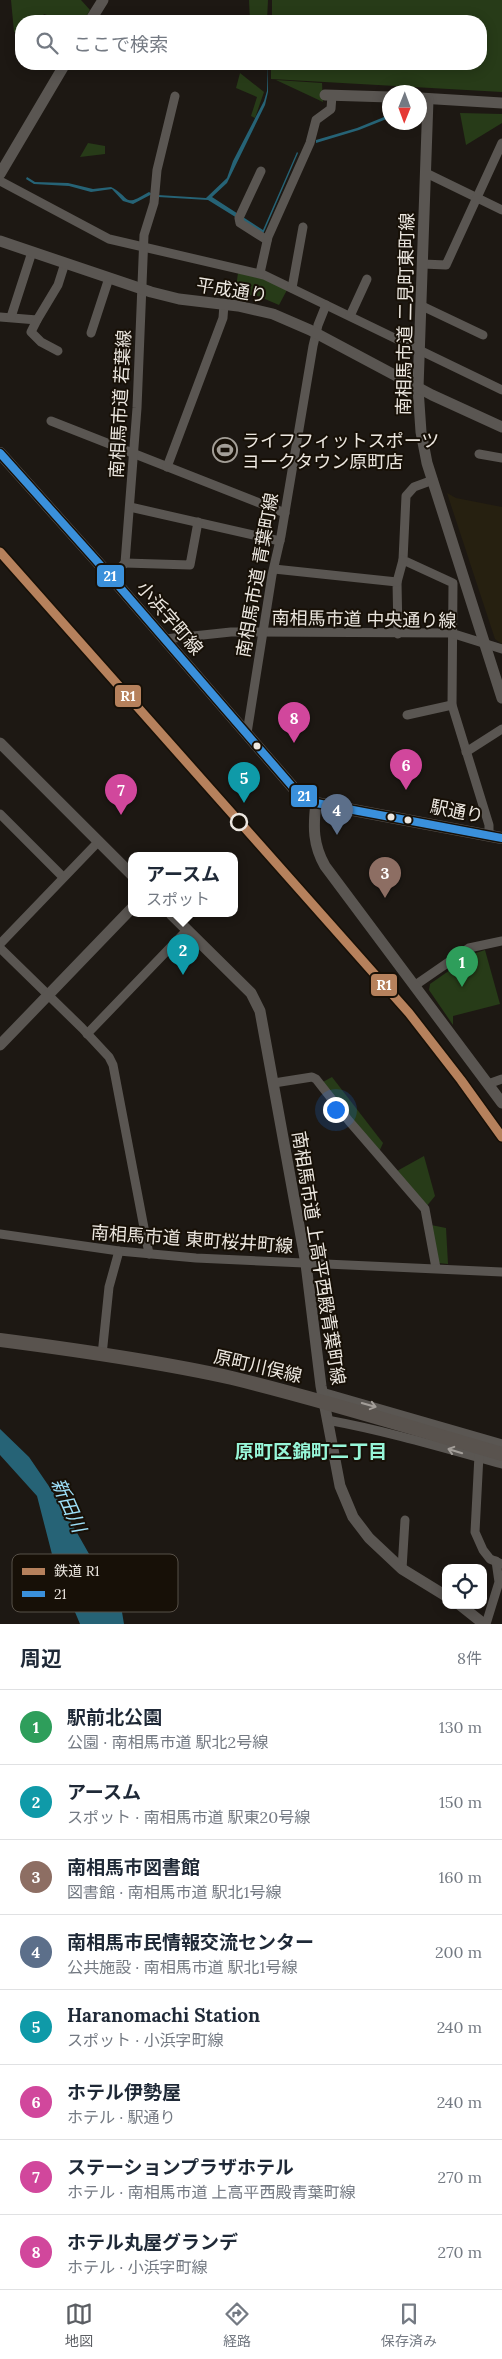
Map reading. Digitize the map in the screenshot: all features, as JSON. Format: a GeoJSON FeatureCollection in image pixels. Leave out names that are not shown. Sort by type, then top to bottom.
{"type":"FeatureCollection","features":[{"type":"Feature","properties":{"kind":"main road","name":"小浜字町線"},"geometry":{"type":"LineString","coordinates":[[0,453],[111,577],[297,792],[316,803]]}},
{"type":"Feature","properties":{"kind":"main road","name":"駅通り"},"geometry":{"type":"LineString","coordinates":[[316,803],[502,838]]}},
{"type":"Feature","properties":{"kind":"main road","name":"原町川俣線"},"geometry":{"type":"LineString","coordinates":[[0,1340],[146,1361],[323,1397],[350,1410],[502,1454]]}},
{"type":"Feature","properties":{"kind":"street"},"geometry":{"type":"LineString","coordinates":[[94,15],[103,0]]}},
{"type":"Feature","properties":{"kind":"street"},"geometry":{"type":"LineString","coordinates":[[0,174],[61,70]]}},
{"type":"Feature","properties":{"kind":"street"},"geometry":{"type":"LineString","coordinates":[[260,273],[267,240],[310,143],[316,120],[331,109],[328,95],[382,97]]}},
{"type":"Feature","properties":{"kind":"street","name":"南相馬市道 若葉線"},"geometry":{"type":"LineString","coordinates":[[125,563],[130,507],[145,230],[154,203],[156,176],[176,96]]}},
{"type":"Feature","properties":{"kind":"street"},"geometry":{"type":"LineString","coordinates":[[427,99],[502,103]]}},
{"type":"Feature","properties":{"kind":"street","name":"南相馬市道 二見町東町線"},"geometry":{"type":"LineString","coordinates":[[425,130],[426,173],[418,388],[423,447],[459,582],[485,644],[502,698]]}},
{"type":"Feature","properties":{"kind":"street"},"geometry":{"type":"LineString","coordinates":[[423,264],[446,265],[502,143]]}},
{"type":"Feature","properties":{"kind":"street"},"geometry":{"type":"LineString","coordinates":[[261,171],[240,218],[267,240]]}},
{"type":"Feature","properties":{"kind":"street"},"geometry":{"type":"LineString","coordinates":[[426,173],[502,210]]}},
{"type":"Feature","properties":{"kind":"street"},"geometry":{"type":"LineString","coordinates":[[0,181],[97,233],[116,241],[260,273],[502,390]]}},
{"type":"Feature","properties":{"kind":"street"},"geometry":{"type":"LineString","coordinates":[[292,288],[303,227]]}},
{"type":"Feature","properties":{"kind":"street","name":"平成通り"},"geometry":{"type":"LineString","coordinates":[[0,240],[109,278],[179,299],[224,304],[274,314],[418,388],[502,427]]}},
{"type":"Feature","properties":{"kind":"street"},"geometry":{"type":"LineString","coordinates":[[11,317],[32,252]]}},
{"type":"Feature","properties":{"kind":"street"},"geometry":{"type":"LineString","coordinates":[[58,351],[41,342],[31,332],[58,284],[65,263]]}},
{"type":"Feature","properties":{"kind":"street"},"geometry":{"type":"LineString","coordinates":[[91,334],[109,278]]}},
{"type":"Feature","properties":{"kind":"street"},"geometry":{"type":"LineString","coordinates":[[350,316],[367,279]]}},
{"type":"Feature","properties":{"kind":"street"},"geometry":{"type":"LineString","coordinates":[[167,467],[223,318],[224,304]]}},
{"type":"Feature","properties":{"kind":"street","name":"南相馬市道 青葉町線"},"geometry":{"type":"LineString","coordinates":[[247,733],[316,334],[326,305]]}},
{"type":"Feature","properties":{"kind":"street"},"geometry":{"type":"LineString","coordinates":[[422,306],[483,335]]}},
{"type":"Feature","properties":{"kind":"street"},"geometry":{"type":"LineString","coordinates":[[0,316],[37,320]]}},
{"type":"Feature","properties":{"kind":"street"},"geometry":{"type":"LineString","coordinates":[[52,422],[285,513]]}},
{"type":"Feature","properties":{"kind":"street"},"geometry":{"type":"LineString","coordinates":[[479,454],[502,458]]}},
{"type":"Feature","properties":{"kind":"street"},"geometry":{"type":"LineString","coordinates":[[398,634],[398,582],[403,560],[406,496],[414,487],[432,480]]}},
{"type":"Feature","properties":{"kind":"street"},"geometry":{"type":"LineString","coordinates":[[130,507],[280,541]]}},
{"type":"Feature","properties":{"kind":"street"},"geometry":{"type":"LineString","coordinates":[[111,577],[125,563],[190,564],[198,522]]}},
{"type":"Feature","properties":{"kind":"street"},"geometry":{"type":"LineString","coordinates":[[403,560],[459,582],[451,633],[452,705],[489,825],[489,835]]}},
{"type":"Feature","properties":{"kind":"street"},"geometry":{"type":"LineString","coordinates":[[274,569],[398,582]]}},
{"type":"Feature","properties":{"kind":"street","name":"南相馬市道 中央通り線"},"geometry":{"type":"LineString","coordinates":[[165,639],[211,633],[451,633],[502,649]]}},
{"type":"Feature","properties":{"kind":"street"},"geometry":{"type":"LineString","coordinates":[[407,715],[452,705]]}},
{"type":"Feature","properties":{"kind":"street"},"geometry":{"type":"LineString","coordinates":[[466,752],[502,729]]}},
{"type":"Feature","properties":{"kind":"street"},"geometry":{"type":"LineString","coordinates":[[0,743],[128,871]]}},
{"type":"Feature","properties":{"kind":"street"},"geometry":{"type":"LineString","coordinates":[[316,803],[314,835],[320,857],[502,1103]]}},
{"type":"Feature","properties":{"kind":"street"},"geometry":{"type":"LineString","coordinates":[[0,814],[63,877]]}},
{"type":"Feature","properties":{"kind":"street"},"geometry":{"type":"LineString","coordinates":[[0,944],[99,841]]}},
{"type":"Feature","properties":{"kind":"street"},"geometry":{"type":"LineString","coordinates":[[0,1045],[128,912]]}},
{"type":"Feature","properties":{"kind":"street","name":"南相馬市道 上高平西殿青葉町線"},"geometry":{"type":"LineString","coordinates":[[174,917],[251,993],[260,1011],[306,1264],[327,1420],[340,1486],[346,1502],[369,1538],[402,1569],[442,1594]]}},
{"type":"Feature","properties":{"kind":"street"},"geometry":{"type":"LineString","coordinates":[[87,1034],[187,930]]}},
{"type":"Feature","properties":{"kind":"street"},"geometry":{"type":"LineString","coordinates":[[414,986],[469,948],[502,941]]}},
{"type":"Feature","properties":{"kind":"street"},"geometry":{"type":"LineString","coordinates":[[0,948],[87,1034],[113,1065],[149,1254]]}},
{"type":"Feature","properties":{"kind":"street"},"geometry":{"type":"LineString","coordinates":[[274,1083],[312,1077],[316,1079],[349,1121],[425,1209],[436,1268]]}},
{"type":"Feature","properties":{"kind":"street"},"geometry":{"type":"LineString","coordinates":[[488,1084],[502,1079]]}},
{"type":"Feature","properties":{"kind":"street","name":"南相馬市道 東町桜井町線"},"geometry":{"type":"LineString","coordinates":[[0,1234],[149,1254],[306,1264],[502,1272]]}},
{"type":"Feature","properties":{"kind":"street"},"geometry":{"type":"LineString","coordinates":[[102,1355],[109,1287],[119,1251]]}},
{"type":"Feature","properties":{"kind":"street"},"geometry":{"type":"LineString","coordinates":[[323,1397],[502,1444]]}},
{"type":"Feature","properties":{"kind":"street"},"geometry":{"type":"LineString","coordinates":[[327,1420],[395,1434],[502,1464]]}},
{"type":"Feature","properties":{"kind":"street"},"geometry":{"type":"LineString","coordinates":[[465,1609],[485,1624],[499,1582],[499,1562],[490,1559],[482,1550],[475,1532],[479,1457]]}},
{"type":"Feature","properties":{"kind":"street"},"geometry":{"type":"LineString","coordinates":[[402,1569],[405,1520]]}},
{"type":"Feature","properties":{"kind":"shaded area"},"geometry":{"type":"Polygon","coordinates":[[[447,493],[456,498],[502,507],[502,644],[495,639],[447,493]]]}},
{"type":"Feature","properties":{"kind":"green space"},"geometry":{"type":"Polygon","coordinates":[[[11,0],[81,0],[90,10],[87,15],[15,15],[14,32],[11,0]]]}},
{"type":"Feature","properties":{"kind":"green space"},"geometry":{"type":"Polygon","coordinates":[[[249,0],[268,0],[267,15],[250,15],[249,0]]]}},
{"type":"Feature","properties":{"kind":"green space"},"geometry":{"type":"Polygon","coordinates":[[[272,0],[502,0],[502,92],[427,88],[427,85],[382,85],[271,79],[271,70],[487,70],[487,15],[272,15],[272,0]]]}},
{"type":"Feature","properties":{"kind":"green space"},"geometry":{"type":"Polygon","coordinates":[[[240,73],[264,92],[255,118],[251,116],[257,97],[236,88],[240,73]]]}},
{"type":"Feature","properties":{"kind":"green space"},"geometry":{"type":"Polygon","coordinates":[[[276,80],[322,83],[323,102],[276,80]]]}},
{"type":"Feature","properties":{"kind":"green space"},"geometry":{"type":"Polygon","coordinates":[[[460,113],[502,114],[502,123],[466,145],[460,113]]]}},
{"type":"Feature","properties":{"kind":"green space"},"geometry":{"type":"Polygon","coordinates":[[[88,143],[105,146],[105,154],[80,157],[88,143]]]}},
{"type":"Feature","properties":{"kind":"green space"},"geometry":{"type":"Polygon","coordinates":[[[238,273],[265,279],[287,290],[279,305],[258,296],[235,294],[238,273]]]}},
{"type":"Feature","properties":{"kind":"green space"},"geometry":{"type":"Polygon","coordinates":[[[485,950],[500,1004],[453,1016],[453,1025],[429,990],[430,984],[473,954],[485,950]]]}},
{"type":"Feature","properties":{"kind":"green space"},"geometry":{"type":"Polygon","coordinates":[[[332,1077],[383,1143],[379,1152],[321,1083],[332,1077]]]}},
{"type":"Feature","properties":{"kind":"green space"},"geometry":{"type":"Polygon","coordinates":[[[424,1156],[435,1196],[426,1207],[397,1171],[424,1156]]]}},
{"type":"Feature","properties":{"kind":"green space"},"geometry":{"type":"Polygon","coordinates":[[[431,1225],[446,1228],[448,1264],[438,1263],[431,1225]]]}},
{"type":"Feature","properties":{"kind":"water"},"geometry":{"type":"Polygon","coordinates":[[[268,70],[268,92],[265,105],[227,183],[212,197],[263,230],[297,152],[263,234],[208,200],[158,197],[158,195],[206,198],[227,178],[233,161],[264,101],[267,91],[268,70]]]}},
{"type":"Feature","properties":{"kind":"water"},"geometry":{"type":"Polygon","coordinates":[[[382,118],[382,121],[359,130],[316,143],[316,140],[357,128],[382,118]]]}},
{"type":"Feature","properties":{"kind":"water"},"geometry":{"type":"Polygon","coordinates":[[[27,177],[35,182],[68,183],[93,189],[111,187],[128,200],[135,200],[149,192],[152,194],[133,204],[123,201],[112,189],[91,192],[69,186],[34,184],[26,179],[27,177]]]}},
{"type":"Feature","properties":{"kind":"water"},"geometry":{"type":"Polygon","coordinates":[[[0,1429],[29,1457],[59,1501],[89,1554],[52,1554],[37,1496],[0,1455],[0,1429]]]}},
{"type":"Feature","properties":{"kind":"water"},"geometry":{"type":"Polygon","coordinates":[[[75,1612],[122,1612],[124,1624],[80,1624],[75,1612]]]}},
{"type":"Feature","properties":{"kind":"rail line","name":"R1"},"geometry":{"type":"LineString","coordinates":[[0,552],[409,1013],[502,1137]]}},
{"type":"Feature","properties":{"kind":"transit line","name":"21"},"geometry":{"type":"LineString","coordinates":[[0,453],[111,577],[297,792],[316,803],[502,838]]}},
{"type":"Feature","properties":{"kind":"place","name":"ライフフィットスポーツ ヨークタウン原町店"},"geometry":{"type":"Point","coordinates":[225,450]}},
{"type":"Feature","properties":{"kind":"place","name":"ホテル丸屋グランデ"},"geometry":{"type":"Point","coordinates":[294,743]}},
{"type":"Feature","properties":{"kind":"place","name":"ホテル伊勢屋"},"geometry":{"type":"Point","coordinates":[406,790]}},
{"type":"Feature","properties":{"kind":"place","name":"Haranomachi Station"},"geometry":{"type":"Point","coordinates":[244,803]}},
{"type":"Feature","properties":{"kind":"place","name":"ステーションプラザホテル"},"geometry":{"type":"Point","coordinates":[121,815]}},
{"type":"Feature","properties":{"kind":"place","name":"南相馬市民情報交流センター"},"geometry":{"type":"Point","coordinates":[337,835]}},
{"type":"Feature","properties":{"kind":"place","name":"南相馬市図書館"},"geometry":{"type":"Point","coordinates":[385,898]}},
{"type":"Feature","properties":{"kind":"place","name":"アースム"},"geometry":{"type":"Point","coordinates":[183,975]}},
{"type":"Feature","properties":{"kind":"place","name":"駅前北公園"},"geometry":{"type":"Point","coordinates":[462,987]}},
{"type":"Feature","properties":{"kind":"district","name":"原町区錦町二丁目"},"geometry":{"type":"Point","coordinates":[311,1451]}},
{"type":"Feature","properties":{"kind":"water label","name":"新田川"},"geometry":{"type":"Point","coordinates":[69,1505]}}]}
